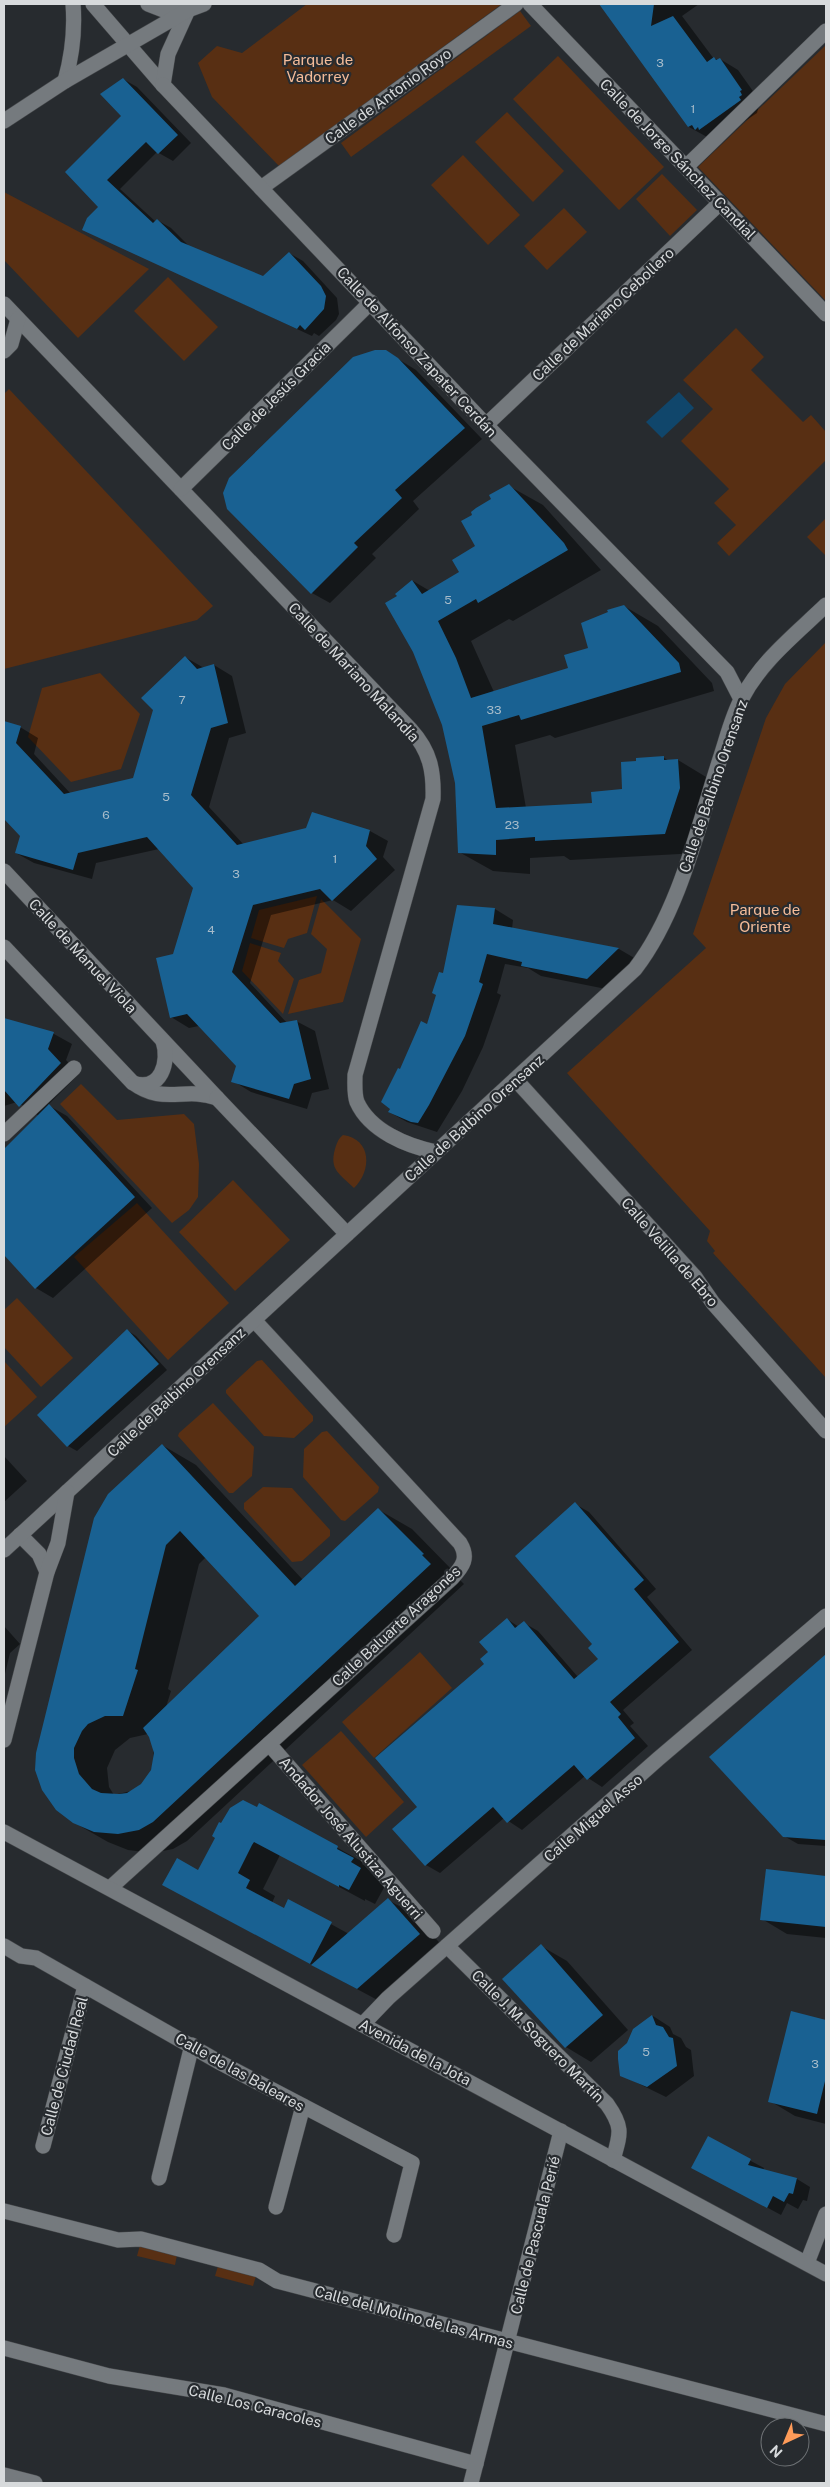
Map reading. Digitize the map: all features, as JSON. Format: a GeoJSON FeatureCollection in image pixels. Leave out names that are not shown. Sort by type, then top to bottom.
{"type":"FeatureCollection","features":[{"type":"Feature","properties":{"kind":"street"},"geometry":{"type":"LineString","coordinates":[[65,80],[69,65],[74,23],[73,4]]}},
{"type":"Feature","properties":{"kind":"street","name":"Calle de Alfonso Zapater Cerdán"},"geometry":{"type":"LineString","coordinates":[[92,4],[163,85],[486,425],[727,672],[741,699]]}},
{"type":"Feature","properties":{"kind":"street"},"geometry":{"type":"LineString","coordinates":[[148,4],[166,11],[188,10]]}},
{"type":"Feature","properties":{"kind":"street"},"geometry":{"type":"LineString","coordinates":[[4,121],[65,80],[126,44],[188,10],[204,4]]}},
{"type":"Feature","properties":{"kind":"street","name":"Calle de Antonio Royo"},"geometry":{"type":"LineString","coordinates":[[261,188],[516,4]]}},
{"type":"Feature","properties":{"kind":"street","name":"Calle de Jorge Sánchez Candial"},"geometry":{"type":"LineString","coordinates":[[530,4],[826,314]]}},
{"type":"Feature","properties":{"kind":"street"},"geometry":{"type":"LineString","coordinates":[[163,85],[168,54],[188,10]]}},
{"type":"Feature","properties":{"kind":"street"},"geometry":{"type":"LineString","coordinates":[[686,167],[826,31]]}},
{"type":"Feature","properties":{"kind":"street","name":"Calle de Mariano Cebollero"},"geometry":{"type":"LineString","coordinates":[[486,425],[720,203]]}},
{"type":"Feature","properties":{"kind":"street","name":"Calle de Jesús Gracia"},"geometry":{"type":"LineString","coordinates":[[181,489],[371,302]]}},
{"type":"Feature","properties":{"kind":"street","name":"Calle de Mariano Malandía"},"geometry":{"type":"LineString","coordinates":[[4,304],[411,730],[427,752],[431,765],[433,799],[355,1075],[355,1091],[357,1101],[373,1124],[414,1148],[436,1152]]}},
{"type":"Feature","properties":{"kind":"street"},"geometry":{"type":"LineString","coordinates":[[4,351],[11,344],[18,319]]}},
{"type":"Feature","properties":{"kind":"street","name":"Calle de Balbino Orensanz"},"geometry":{"type":"LineString","coordinates":[[4,1550],[635,969],[651,948],[677,891],[741,699],[762,668],[778,650],[826,605]]}},
{"type":"Feature","properties":{"kind":"street","name":"Calle de Manuel Viola"},"geometry":{"type":"LineString","coordinates":[[4,871],[347,1234]]}},
{"type":"Feature","properties":{"kind":"street"},"geometry":{"type":"LineString","coordinates":[[4,948],[132,1082],[144,1091],[154,1095],[195,1093],[217,1098]]}},
{"type":"Feature","properties":{"kind":"street"},"geometry":{"type":"LineString","coordinates":[[132,1082],[148,1084],[160,1076],[166,1062],[163,1040]]}},
{"type":"Feature","properties":{"kind":"street"},"geometry":{"type":"LineString","coordinates":[[4,1134],[74,1068]]}},
{"type":"Feature","properties":{"kind":"street","name":"Calle Velilla de Ebro"},"geometry":{"type":"LineString","coordinates":[[516,1080],[696,1277],[713,1303],[825,1428]]}},
{"type":"Feature","properties":{"kind":"street","name":"Calle Baluarte Aragonés"},"geometry":{"type":"LineString","coordinates":[[110,1888],[452,1578],[465,1560],[465,1552],[460,1543],[254,1320]]}},
{"type":"Feature","properties":{"kind":"street"},"geometry":{"type":"LineString","coordinates":[[4,1740],[47,1572],[58,1543],[67,1492]]}},
{"type":"Feature","properties":{"kind":"street"},"geometry":{"type":"LineString","coordinates":[[20,1535],[39,1554],[47,1572]]}},
{"type":"Feature","properties":{"kind":"street","name":"Calle Miguel Asso"},"geometry":{"type":"LineString","coordinates":[[363,2024],[388,1998],[658,1759],[826,1616]]}},
{"type":"Feature","properties":{"kind":"street","name":"Andador José Alustiza Aguerri"},"geometry":{"type":"LineString","coordinates":[[269,1744],[433,1931]]}},
{"type":"Feature","properties":{"kind":"street","name":"Avenida de la Jota"},"geometry":{"type":"LineString","coordinates":[[4,1832],[826,2274]]}},
{"type":"Feature","properties":{"kind":"street","name":"Calle de las Baleares"},"geometry":{"type":"LineString","coordinates":[[4,1946],[21,1956],[36,1958],[219,2062],[412,2163],[394,2235]]}},
{"type":"Feature","properties":{"kind":"street","name":"Calle J. M. Soguero Martín"},"geometry":{"type":"LineString","coordinates":[[448,1946],[607,2104],[619,2123],[621,2130],[613,2160]]}},
{"type":"Feature","properties":{"kind":"street","name":"Calle de Ciudad Real"},"geometry":{"type":"LineString","coordinates":[[43,2146],[85,1986]]}},
{"type":"Feature","properties":{"kind":"street"},"geometry":{"type":"LineString","coordinates":[[159,2178],[192,2045]]}},
{"type":"Feature","properties":{"kind":"street"},"geometry":{"type":"LineString","coordinates":[[276,2207],[303,2106]]}},
{"type":"Feature","properties":{"kind":"street","name":"Calle de Pascuala Perié"},"geometry":{"type":"LineString","coordinates":[[471,2483],[561,2131]]}},
{"type":"Feature","properties":{"kind":"street","name":"Calle del Molino de las Armas"},"geometry":{"type":"LineString","coordinates":[[4,2211],[118,2240],[141,2239],[150,2241],[259,2270],[277,2281],[826,2424]]}},
{"type":"Feature","properties":{"kind":"street"},"geometry":{"type":"LineString","coordinates":[[807,2263],[826,2214]]}},
{"type":"Feature","properties":{"kind":"street","name":"Calle Los Caracoles"},"geometry":{"type":"LineString","coordinates":[[4,2348],[108,2376],[224,2395],[476,2464]]}},
{"type":"Feature","properties":{"kind":"street"},"geometry":{"type":"LineString","coordinates":[[4,2475],[35,2483]]}},
{"type":"Feature","properties":{"kind":"green space","name":"Parque de Vadorrey"},"geometry":{"type":"Polygon","coordinates":[[[307,4],[502,4],[279,166],[212,97],[198,63],[217,46],[242,53],[307,4]]]}},
{"type":"Feature","properties":{"kind":"green space"},"geometry":{"type":"Polygon","coordinates":[[[520,11],[531,26],[351,157],[341,143],[520,11]]]}},
{"type":"Feature","properties":{"kind":"green space"},"geometry":{"type":"Polygon","coordinates":[[[826,45],[826,301],[698,167],[826,45]]]}},
{"type":"Feature","properties":{"kind":"green space"},"geometry":{"type":"Polygon","coordinates":[[[558,56],[664,167],[619,210],[513,99],[558,56]]]}},
{"type":"Feature","properties":{"kind":"green space"},"geometry":{"type":"Polygon","coordinates":[[[507,112],[564,171],[533,202],[475,142],[507,112]]]}},
{"type":"Feature","properties":{"kind":"green space"},"geometry":{"type":"Polygon","coordinates":[[[463,155],[520,215],[488,245],[431,185],[463,155]]]}},
{"type":"Feature","properties":{"kind":"green space"},"geometry":{"type":"Polygon","coordinates":[[[662,174],[697,210],[670,236],[636,199],[662,174]]]}},
{"type":"Feature","properties":{"kind":"green space"},"geometry":{"type":"Polygon","coordinates":[[[4,192],[149,269],[78,338],[4,260],[4,192]]]}},
{"type":"Feature","properties":{"kind":"green space"},"geometry":{"type":"Polygon","coordinates":[[[564,208],[587,232],[547,270],[524,246],[564,208]]]}},
{"type":"Feature","properties":{"kind":"green space"},"geometry":{"type":"Polygon","coordinates":[[[168,277],[218,327],[184,361],[134,311],[168,277]]]}},
{"type":"Feature","properties":{"kind":"green space"},"geometry":{"type":"Polygon","coordinates":[[[736,328],[764,357],[751,370],[803,422],[811,415],[826,432],[826,460],[729,556],[717,543],[736,525],[714,503],[729,489],[681,441],[713,409],[683,380],[736,328]]]}},
{"type":"Feature","properties":{"kind":"green space"},"geometry":{"type":"Polygon","coordinates":[[[9,389],[213,606],[197,620],[4,669],[4,394],[9,389]]]}},
{"type":"Feature","properties":{"kind":"green space"},"geometry":{"type":"Polygon","coordinates":[[[826,518],[826,556],[807,537],[826,518]]]}},
{"type":"Feature","properties":{"kind":"green space","name":"Parque de Oriente"},"geometry":{"type":"Polygon","coordinates":[[[826,642],[826,1378],[713,1253],[715,1251],[707,1241],[710,1231],[567,1073],[706,948],[693,934],[766,718],[785,684],[826,642]]]}},
{"type":"Feature","properties":{"kind":"green space"},"geometry":{"type":"Polygon","coordinates":[[[100,673],[140,714],[121,769],[71,782],[28,737],[42,688],[100,673]]]}},
{"type":"Feature","properties":{"kind":"green space"},"geometry":{"type":"Polygon","coordinates":[[[317,896],[307,933],[288,939],[284,948],[251,938],[259,910],[317,896]]]}},
{"type":"Feature","properties":{"kind":"green space"},"geometry":{"type":"Polygon","coordinates":[[[321,899],[361,939],[343,1002],[288,1014],[299,980],[321,973],[327,949],[311,934],[321,899]]]}},
{"type":"Feature","properties":{"kind":"green space"},"geometry":{"type":"Polygon","coordinates":[[[250,943],[281,953],[278,961],[294,979],[283,1014],[242,971],[250,943]]]}},
{"type":"Feature","properties":{"kind":"green space"},"geometry":{"type":"Polygon","coordinates":[[[81,1084],[117,1120],[184,1114],[194,1124],[199,1164],[198,1197],[189,1210],[172,1223],[60,1104],[81,1084]]]}},
{"type":"Feature","properties":{"kind":"green space"},"geometry":{"type":"Polygon","coordinates":[[[343,1135],[353,1138],[359,1143],[364,1149],[366,1157],[364,1173],[354,1188],[340,1175],[333,1162],[336,1145],[343,1135]]]}},
{"type":"Feature","properties":{"kind":"green space"},"geometry":{"type":"Polygon","coordinates":[[[233,1180],[290,1240],[235,1291],[179,1232],[233,1180]]]}},
{"type":"Feature","properties":{"kind":"green space"},"geometry":{"type":"Polygon","coordinates":[[[137,1203],[229,1303],[168,1360],[74,1257],[137,1203]]]}},
{"type":"Feature","properties":{"kind":"green space"},"geometry":{"type":"Polygon","coordinates":[[[17,1298],[73,1358],[41,1387],[4,1347],[4,1310],[17,1298]]]}},
{"type":"Feature","properties":{"kind":"green space"},"geometry":{"type":"Polygon","coordinates":[[[262,1360],[313,1416],[313,1421],[294,1438],[264,1436],[226,1393],[226,1390],[257,1361],[262,1360]]]}},
{"type":"Feature","properties":{"kind":"green space"},"geometry":{"type":"Polygon","coordinates":[[[4,1361],[37,1397],[4,1427],[4,1361]]]}},
{"type":"Feature","properties":{"kind":"green space"},"geometry":{"type":"Polygon","coordinates":[[[213,1403],[254,1447],[252,1476],[233,1493],[229,1493],[178,1436],[213,1403]]]}},
{"type":"Feature","properties":{"kind":"green space"},"geometry":{"type":"Polygon","coordinates":[[[327,1431],[379,1487],[378,1492],[345,1521],[341,1520],[303,1477],[304,1449],[322,1432],[327,1431]]]}},
{"type":"Feature","properties":{"kind":"green space"},"geometry":{"type":"Polygon","coordinates":[[[263,1487],[292,1488],[330,1530],[330,1536],[302,1561],[292,1562],[244,1509],[244,1503],[263,1487]]]}},
{"type":"Feature","properties":{"kind":"green space"},"geometry":{"type":"Polygon","coordinates":[[[420,1652],[452,1688],[374,1758],[342,1722],[420,1652]]]}},
{"type":"Feature","properties":{"kind":"green space"},"geometry":{"type":"Polygon","coordinates":[[[341,1731],[404,1802],[366,1837],[302,1765],[341,1731]]]}},
{"type":"Feature","properties":{"kind":"green space"},"geometry":{"type":"Polygon","coordinates":[[[140,2245],[177,2255],[175,2265],[137,2256],[140,2245]]]}},
{"type":"Feature","properties":{"kind":"green space"},"geometry":{"type":"Polygon","coordinates":[[[218,2266],[256,2276],[253,2286],[215,2276],[218,2266]]]}},
{"type":"Feature","properties":{"kind":"water"},"geometry":{"type":"Polygon","coordinates":[[[679,392],[694,408],[662,438],[646,422],[679,392]]]}},
{"type":"Feature","properties":{"kind":"building"},"geometry":{"type":"Polygon","coordinates":[[[599,4],[654,4],[651,26],[673,16],[707,62],[714,57],[716,60],[720,58],[742,90],[740,91],[742,95],[739,97],[741,100],[699,130],[698,127],[695,130],[692,125],[688,127],[599,4]]]}},
{"type":"Feature","properties":{"kind":"building"},"geometry":{"type":"Polygon","coordinates":[[[123,78],[178,135],[158,154],[146,142],[107,180],[153,223],[157,219],[181,242],[263,276],[289,252],[321,286],[326,296],[324,309],[305,330],[300,325],[297,329],[82,230],[87,218],[98,207],[65,172],[121,116],[100,94],[123,78]]]}},
{"type":"Feature","properties":{"kind":"building"},"geometry":{"type":"Polygon","coordinates":[[[375,350],[386,350],[398,358],[465,428],[395,490],[402,498],[354,543],[358,547],[311,594],[227,509],[223,493],[229,478],[353,357],[375,350]]]}},
{"type":"Feature","properties":{"kind":"building"},"geometry":{"type":"Polygon","coordinates":[[[509,484],[564,543],[568,550],[478,603],[476,599],[438,621],[456,658],[471,698],[568,668],[564,655],[588,648],[581,623],[608,612],[607,610],[624,605],[679,663],[681,672],[521,720],[519,715],[482,726],[496,808],[592,803],[591,792],[622,789],[621,762],[636,761],[636,758],[664,756],[664,760],[678,759],[680,788],[665,834],[535,841],[535,837],[496,840],[496,855],[458,853],[455,783],[442,725],[413,652],[385,603],[397,596],[395,594],[412,580],[422,594],[459,572],[452,560],[475,546],[461,521],[472,515],[471,512],[491,499],[489,495],[509,484]]]}},
{"type":"Feature","properties":{"kind":"building"},"geometry":{"type":"Polygon","coordinates":[[[185,656],[197,669],[214,664],[228,723],[211,728],[191,795],[237,845],[306,828],[312,812],[370,830],[366,846],[377,859],[332,901],[320,889],[253,905],[232,972],[280,1023],[297,1020],[311,1079],[294,1084],[289,1099],[231,1082],[236,1066],[187,1014],[170,1018],[156,958],[173,954],[193,888],[147,837],[78,853],[73,870],[15,853],[20,836],[4,819],[4,721],[21,726],[16,743],[64,794],[133,778],[153,710],[141,698],[185,656]]]}},
{"type":"Feature","properties":{"kind":"building"},"geometry":{"type":"Polygon","coordinates":[[[457,905],[495,908],[493,924],[619,948],[587,979],[521,966],[522,962],[487,954],[479,982],[483,984],[465,1036],[418,1123],[411,1122],[388,1112],[390,1109],[381,1102],[398,1068],[400,1069],[421,1021],[427,1024],[436,995],[432,993],[439,972],[443,973],[457,905]]]}},
{"type":"Feature","properties":{"kind":"building"},"geometry":{"type":"Polygon","coordinates":[[[4,1018],[54,1032],[48,1049],[61,1063],[19,1107],[4,1090],[4,1018]]]}},
{"type":"Feature","properties":{"kind":"building"},"geometry":{"type":"Polygon","coordinates":[[[49,1104],[135,1197],[35,1289],[4,1255],[4,1149],[49,1104]]]}},
{"type":"Feature","properties":{"kind":"building"},"geometry":{"type":"Polygon","coordinates":[[[127,1329],[159,1364],[67,1447],[37,1415],[127,1329]]]}},
{"type":"Feature","properties":{"kind":"building"},"geometry":{"type":"Polygon","coordinates":[[[162,1444],[295,1586],[378,1508],[424,1554],[422,1555],[431,1564],[153,1822],[139,1830],[118,1834],[94,1832],[73,1823],[56,1810],[42,1790],[35,1770],[36,1753],[94,1518],[108,1494],[162,1444]],[[180,1531],[166,1545],[135,1669],[138,1670],[123,1716],[105,1716],[88,1724],[82,1731],[74,1748],[74,1758],[79,1774],[92,1789],[101,1793],[119,1794],[127,1793],[141,1784],[151,1770],[154,1753],[149,1737],[143,1728],[259,1616],[180,1531]]]}},
{"type":"Feature","properties":{"kind":"building"},"geometry":{"type":"Polygon","coordinates":[[[575,1502],[644,1580],[634,1589],[679,1642],[610,1702],[621,1714],[618,1717],[635,1738],[587,1780],[574,1765],[507,1823],[493,1807],[425,1866],[392,1829],[417,1807],[375,1758],[484,1664],[480,1659],[488,1652],[479,1642],[507,1618],[515,1628],[524,1621],[574,1679],[598,1659],[588,1648],[592,1644],[515,1556],[575,1502]]]}},
{"type":"Feature","properties":{"kind":"building"},"geometry":{"type":"Polygon","coordinates":[[[826,1654],[826,1840],[783,1837],[709,1757],[826,1654]]]}},
{"type":"Feature","properties":{"kind":"building"},"geometry":{"type":"Polygon","coordinates":[[[243,1800],[257,1807],[259,1803],[338,1846],[337,1849],[354,1858],[351,1862],[361,1868],[349,1890],[339,1885],[339,1887],[254,1842],[252,1845],[238,1873],[250,1880],[246,1888],[284,1908],[288,1899],[332,1922],[310,1964],[162,1885],[177,1858],[198,1870],[215,1838],[212,1836],[219,1822],[221,1823],[230,1808],[243,1800]]]}},
{"type":"Feature","properties":{"kind":"building"},"geometry":{"type":"Polygon","coordinates":[[[766,1869],[826,1876],[826,1927],[760,1920],[766,1869]]]}},
{"type":"Feature","properties":{"kind":"building"},"geometry":{"type":"Polygon","coordinates":[[[388,1898],[420,1934],[357,1989],[311,1965],[388,1898]]]}},
{"type":"Feature","properties":{"kind":"building"},"geometry":{"type":"Polygon","coordinates":[[[541,1944],[603,2015],[565,2048],[502,1979],[541,1944]]]}},
{"type":"Feature","properties":{"kind":"building"},"geometry":{"type":"Polygon","coordinates":[[[791,2011],[826,2020],[826,2077],[817,2114],[768,2102],[791,2011]]]}},
{"type":"Feature","properties":{"kind":"building"},"geometry":{"type":"Polygon","coordinates":[[[652,2015],[656,2025],[663,2027],[669,2037],[673,2038],[677,2066],[647,2087],[620,2076],[618,2051],[627,2043],[633,2029],[652,2015]]]}},
{"type":"Feature","properties":{"kind":"building"},"geometry":{"type":"Polygon","coordinates":[[[708,2136],[751,2159],[748,2165],[797,2178],[793,2194],[789,2193],[784,2202],[773,2196],[767,2208],[691,2168],[708,2136]]]}}]}
